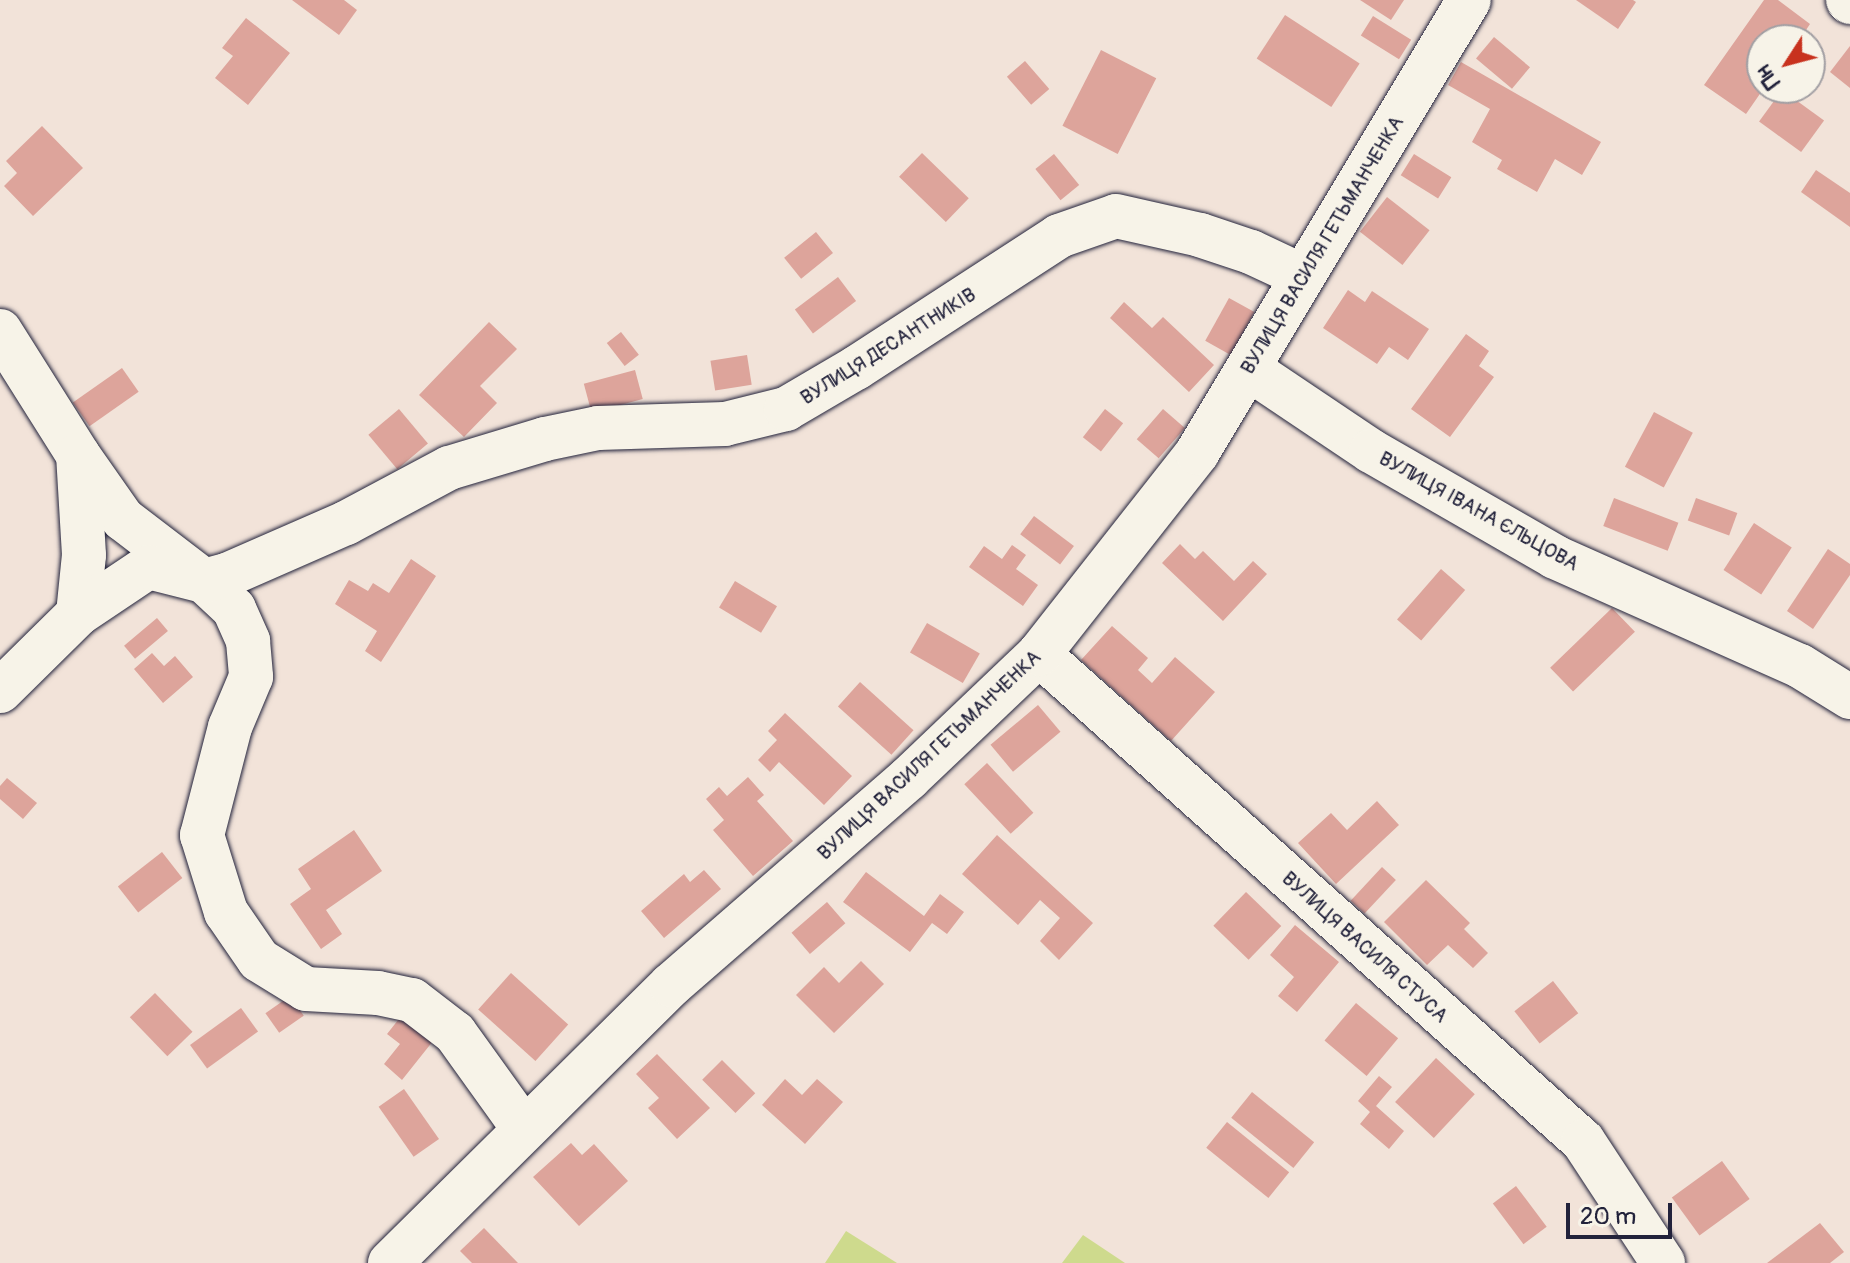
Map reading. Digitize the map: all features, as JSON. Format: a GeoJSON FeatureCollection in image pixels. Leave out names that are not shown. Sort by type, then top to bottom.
{"type":"FeatureCollection","features":[{"type":"Feature","properties":{"kind":"street","name":"ВУЛИЦЯ ВАСИЛЯ ГЕТЬМАНЧЕНКА"},"geometry":{"type":"LineString","coordinates":[[390,1263],[671,985],[909,778],[1039,654],[1197,453],[1249,369],[1300,275],[1469,0]]}},
{"type":"Feature","properties":{"kind":"street","name":"ВУЛИЦЯ ДЕСАНТНИКІВ"},"geometry":{"type":"LineString","coordinates":[[204,581],[298,545],[449,468],[545,439],[598,428],[725,424],[786,409],[856,368],[1059,236],[1116,216],[1200,235],[1251,252],[1300,275]]}},
{"type":"Feature","properties":{"kind":"street"},"geometry":{"type":"LineString","coordinates":[[0,331],[78,455],[123,519],[204,581],[234,609],[248,641],[251,677],[230,727],[202,835],[226,912],[259,960],[306,989],[378,993],[412,1000],[455,1033],[524,1129]]}},
{"type":"Feature","properties":{"kind":"street","name":"ВУЛИЦЯ ІВАНА ЄЛЬЦОВА"},"geometry":{"type":"LineString","coordinates":[[1249,369],[1371,451],[1555,557],[1800,666],[1850,697]]}},
{"type":"Feature","properties":{"kind":"street"},"geometry":{"type":"LineString","coordinates":[[78,455],[84,555],[78,614]]}},
{"type":"Feature","properties":{"kind":"street"},"geometry":{"type":"LineString","coordinates":[[0,691],[78,614],[148,567],[204,581]]}},
{"type":"Feature","properties":{"kind":"street","name":"ВУЛИЦЯ ВАСИЛЯ СТУСА"},"geometry":{"type":"LineString","coordinates":[[1039,654],[1583,1141],[1663,1263]]}},
{"type":"Feature","properties":{"kind":"green space"},"geometry":{"type":"Polygon","coordinates":[[[846,1231],[897,1263],[825,1263],[846,1231]]]}},
{"type":"Feature","properties":{"kind":"green space"},"geometry":{"type":"Polygon","coordinates":[[[1083,1235],[1125,1263],[1062,1263],[1083,1235]]]}},
{"type":"Feature","properties":{"kind":"building"},"geometry":{"type":"Polygon","coordinates":[[[292,0],[344,0],[357,10],[339,35],[292,0]]]}},
{"type":"Feature","properties":{"kind":"building"},"geometry":{"type":"Polygon","coordinates":[[[1360,0],[1404,0],[1391,20],[1360,0]]]}},
{"type":"Feature","properties":{"kind":"building"},"geometry":{"type":"Polygon","coordinates":[[[1576,0],[1633,0],[1636,2],[1618,29],[1576,0]]]}},
{"type":"Feature","properties":{"kind":"building"},"geometry":{"type":"Polygon","coordinates":[[[1764,0],[1778,0],[1810,24],[1747,24],[1764,0]]]}},
{"type":"Feature","properties":{"kind":"building"},"geometry":{"type":"Polygon","coordinates":[[[1285,15],[1360,63],[1331,107],[1257,59],[1285,15]]]}},
{"type":"Feature","properties":{"kind":"building"},"geometry":{"type":"Polygon","coordinates":[[[1373,16],[1411,40],[1399,59],[1361,36],[1373,16]]]}},
{"type":"Feature","properties":{"kind":"building"},"geometry":{"type":"Polygon","coordinates":[[[246,18],[290,53],[248,105],[215,78],[233,56],[222,48],[246,18]]]}},
{"type":"Feature","properties":{"kind":"building"},"geometry":{"type":"Polygon","coordinates":[[[1746,26],[1746,104],[1753,104],[1746,114],[1704,85],[1746,26]]]}},
{"type":"Feature","properties":{"kind":"building"},"geometry":{"type":"Polygon","coordinates":[[[1494,37],[1530,67],[1512,89],[1476,58],[1494,37]]]}},
{"type":"Feature","properties":{"kind":"building"},"geometry":{"type":"Polygon","coordinates":[[[1850,46],[1850,88],[1830,72],[1850,46]]]}},
{"type":"Feature","properties":{"kind":"building"},"geometry":{"type":"Polygon","coordinates":[[[1101,50],[1156,78],[1118,154],[1062,126],[1101,50]]]}},
{"type":"Feature","properties":{"kind":"building"},"geometry":{"type":"Polygon","coordinates":[[[1025,61],[1049,89],[1031,105],[1007,77],[1025,61]]]}},
{"type":"Feature","properties":{"kind":"building"},"geometry":{"type":"Polygon","coordinates":[[[1461,62],[1601,142],[1582,175],[1555,159],[1537,192],[1497,169],[1502,160],[1472,142],[1490,109],[1448,85],[1461,62]]]}},
{"type":"Feature","properties":{"kind":"building"},"geometry":{"type":"Polygon","coordinates":[[[1772,104],[1801,104],[1824,121],[1801,152],[1759,122],[1772,104]]]}},
{"type":"Feature","properties":{"kind":"building"},"geometry":{"type":"Polygon","coordinates":[[[42,126],[83,168],[33,216],[4,186],[17,173],[6,161],[42,126]]]}},
{"type":"Feature","properties":{"kind":"building"},"geometry":{"type":"Polygon","coordinates":[[[922,153],[969,198],[946,222],[899,177],[922,153]]]}},
{"type":"Feature","properties":{"kind":"building"},"geometry":{"type":"Polygon","coordinates":[[[1054,154],[1079,185],[1061,200],[1035,169],[1054,154]]]}},
{"type":"Feature","properties":{"kind":"building"},"geometry":{"type":"Polygon","coordinates":[[[1414,154],[1451,177],[1438,199],[1401,175],[1414,154]]]}},
{"type":"Feature","properties":{"kind":"building"},"geometry":{"type":"Polygon","coordinates":[[[1816,170],[1850,193],[1850,227],[1801,192],[1816,170]]]}},
{"type":"Feature","properties":{"kind":"building"},"geometry":{"type":"Polygon","coordinates":[[[1387,197],[1430,230],[1402,265],[1360,232],[1387,197]]]}},
{"type":"Feature","properties":{"kind":"building"},"geometry":{"type":"Polygon","coordinates":[[[816,232],[833,253],[801,279],[784,258],[816,232]]]}},
{"type":"Feature","properties":{"kind":"building"},"geometry":{"type":"Polygon","coordinates":[[[838,277],[856,301],[813,333],[795,309],[838,277]]]}},
{"type":"Feature","properties":{"kind":"building"},"geometry":{"type":"Polygon","coordinates":[[[1348,290],[1365,302],[1372,291],[1429,329],[1408,360],[1389,347],[1377,364],[1323,328],[1348,290]]]}},
{"type":"Feature","properties":{"kind":"building"},"geometry":{"type":"Polygon","coordinates":[[[1229,298],[1254,312],[1231,355],[1205,341],[1229,298]]]}},
{"type":"Feature","properties":{"kind":"building"},"geometry":{"type":"Polygon","coordinates":[[[1124,302],[1152,328],[1163,317],[1214,365],[1189,392],[1110,318],[1124,302]]]}},
{"type":"Feature","properties":{"kind":"building"},"geometry":{"type":"Polygon","coordinates":[[[489,322],[517,349],[480,386],[497,403],[464,437],[419,395],[489,322]]]}},
{"type":"Feature","properties":{"kind":"building"},"geometry":{"type":"Polygon","coordinates":[[[621,332],[639,355],[625,366],[607,343],[621,332]]]}},
{"type":"Feature","properties":{"kind":"building"},"geometry":{"type":"Polygon","coordinates":[[[1466,334],[1489,351],[1479,366],[1494,377],[1450,437],[1411,409],[1466,334]]]}},
{"type":"Feature","properties":{"kind":"building"},"geometry":{"type":"Polygon","coordinates":[[[747,355],[752,385],[715,390],[710,361],[747,355]]]}},
{"type":"Feature","properties":{"kind":"building"},"geometry":{"type":"Polygon","coordinates":[[[122,368],[139,392],[89,426],[73,402],[122,368]]]}},
{"type":"Feature","properties":{"kind":"building"},"geometry":{"type":"Polygon","coordinates":[[[635,370],[643,399],[592,413],[584,384],[635,370]]]}},
{"type":"Feature","properties":{"kind":"building"},"geometry":{"type":"Polygon","coordinates":[[[399,409],[428,443],[397,469],[368,435],[399,409]]]}},
{"type":"Feature","properties":{"kind":"building"},"geometry":{"type":"Polygon","coordinates":[[[1105,409],[1123,423],[1101,452],[1083,437],[1105,409]]]}},
{"type":"Feature","properties":{"kind":"building"},"geometry":{"type":"Polygon","coordinates":[[[1163,409],[1185,428],[1159,458],[1137,439],[1163,409]]]}},
{"type":"Feature","properties":{"kind":"building"},"geometry":{"type":"Polygon","coordinates":[[[1654,412],[1693,433],[1664,487],[1625,467],[1654,412]]]}},
{"type":"Feature","properties":{"kind":"building"},"geometry":{"type":"Polygon","coordinates":[[[1614,498],[1678,523],[1668,551],[1603,526],[1614,498]]]}},
{"type":"Feature","properties":{"kind":"building"},"geometry":{"type":"Polygon","coordinates":[[[1696,498],[1737,513],[1729,536],[1688,521],[1696,498]]]}},
{"type":"Feature","properties":{"kind":"building"},"geometry":{"type":"Polygon","coordinates":[[[1034,516],[1074,546],[1060,564],[1020,534],[1034,516]]]}},
{"type":"Feature","properties":{"kind":"building"},"geometry":{"type":"Polygon","coordinates":[[[1754,523],[1792,548],[1761,594],[1724,570],[1754,523]]]}},
{"type":"Feature","properties":{"kind":"building"},"geometry":{"type":"Polygon","coordinates":[[[1180,544],[1195,559],[1203,551],[1234,581],[1253,561],[1267,574],[1223,621],[1162,563],[1180,544]]]}},
{"type":"Feature","properties":{"kind":"building"},"geometry":{"type":"Polygon","coordinates":[[[1012,545],[1026,555],[1016,569],[1038,585],[1023,606],[969,567],[984,546],[1002,559],[1012,545]]]}},
{"type":"Feature","properties":{"kind":"building"},"geometry":{"type":"Polygon","coordinates":[[[1828,549],[1850,564],[1850,575],[1813,629],[1787,611],[1828,549]]]}},
{"type":"Feature","properties":{"kind":"building"},"geometry":{"type":"Polygon","coordinates":[[[411,559],[436,576],[381,662],[365,651],[377,631],[335,604],[349,580],[368,591],[373,583],[389,593],[411,559]]]}},
{"type":"Feature","properties":{"kind":"building"},"geometry":{"type":"Polygon","coordinates":[[[1441,569],[1465,590],[1421,641],[1397,620],[1441,569]]]}},
{"type":"Feature","properties":{"kind":"building"},"geometry":{"type":"Polygon","coordinates":[[[735,581],[777,606],[761,633],[719,608],[735,581]]]}},
{"type":"Feature","properties":{"kind":"building"},"geometry":{"type":"Polygon","coordinates":[[[1612,608],[1635,632],[1573,691],[1550,668],[1612,608]]]}},
{"type":"Feature","properties":{"kind":"building"},"geometry":{"type":"Polygon","coordinates":[[[157,618],[168,631],[135,659],[124,646],[157,618]]]}},
{"type":"Feature","properties":{"kind":"building"},"geometry":{"type":"Polygon","coordinates":[[[927,623],[980,654],[963,683],[910,652],[927,623]]]}},
{"type":"Feature","properties":{"kind":"building"},"geometry":{"type":"Polygon","coordinates":[[[1112,626],[1148,658],[1138,670],[1152,683],[1175,657],[1215,692],[1171,741],[1081,660],[1112,626]]]}},
{"type":"Feature","properties":{"kind":"building"},"geometry":{"type":"Polygon","coordinates":[[[152,653],[164,666],[175,656],[193,677],[163,703],[134,669],[152,653]]]}},
{"type":"Feature","properties":{"kind":"building"},"geometry":{"type":"Polygon","coordinates":[[[860,682],[914,730],[891,755],[838,707],[860,682]]]}},
{"type":"Feature","properties":{"kind":"building"},"geometry":{"type":"Polygon","coordinates":[[[1038,705],[1060,732],[1013,772],[991,745],[1038,705]]]}},
{"type":"Feature","properties":{"kind":"building"},"geometry":{"type":"Polygon","coordinates":[[[785,713],[852,776],[824,805],[779,762],[770,772],[758,760],[777,740],[768,731],[785,713]]]}},
{"type":"Feature","properties":{"kind":"building"},"geometry":{"type":"Polygon","coordinates":[[[987,763],[1033,813],[1011,834],[964,784],[987,763]]]}},
{"type":"Feature","properties":{"kind":"building"},"geometry":{"type":"Polygon","coordinates":[[[748,777],[764,795],[757,801],[793,841],[753,876],[713,830],[724,820],[706,799],[719,787],[727,796],[748,777]]]}},
{"type":"Feature","properties":{"kind":"building"},"geometry":{"type":"Polygon","coordinates":[[[7,778],[37,803],[23,819],[0,799],[0,786],[7,778]]]}},
{"type":"Feature","properties":{"kind":"building"},"geometry":{"type":"Polygon","coordinates":[[[1377,801],[1399,825],[1336,884],[1298,843],[1331,813],[1347,830],[1377,801]]]}},
{"type":"Feature","properties":{"kind":"building"},"geometry":{"type":"Polygon","coordinates":[[[354,830],[382,871],[326,910],[342,934],[321,949],[290,904],[311,889],[298,869],[354,830]]]}},
{"type":"Feature","properties":{"kind":"building"},"geometry":{"type":"Polygon","coordinates":[[[997,835],[1093,923],[1059,960],[1040,941],[1060,918],[1040,900],[1018,925],[962,874],[997,835]]]}},
{"type":"Feature","properties":{"kind":"building"},"geometry":{"type":"Polygon","coordinates":[[[162,852],[182,878],[138,912],[118,886],[162,852]]]}},
{"type":"Feature","properties":{"kind":"building"},"geometry":{"type":"Polygon","coordinates":[[[1382,867],[1396,880],[1365,914],[1351,901],[1382,867]]]}},
{"type":"Feature","properties":{"kind":"building"},"geometry":{"type":"Polygon","coordinates":[[[704,870],[721,889],[664,938],[641,911],[684,874],[690,882],[704,870]]]}},
{"type":"Feature","properties":{"kind":"building"},"geometry":{"type":"Polygon","coordinates":[[[866,872],[924,916],[940,894],[964,912],[947,934],[932,923],[910,952],[843,902],[866,872]]]}},
{"type":"Feature","properties":{"kind":"building"},"geometry":{"type":"Polygon","coordinates":[[[1426,880],[1470,923],[1464,929],[1488,953],[1473,968],[1448,945],[1427,965],[1384,922],[1426,880]]]}},
{"type":"Feature","properties":{"kind":"building"},"geometry":{"type":"Polygon","coordinates":[[[1246,892],[1281,926],[1249,960],[1213,926],[1246,892]]]}},
{"type":"Feature","properties":{"kind":"building"},"geometry":{"type":"Polygon","coordinates":[[[827,902],[845,923],[810,954],[792,933],[827,902]]]}},
{"type":"Feature","properties":{"kind":"building"},"geometry":{"type":"Polygon","coordinates":[[[1295,925],[1339,962],[1297,1012],[1278,996],[1294,977],[1270,955],[1295,925]]]}},
{"type":"Feature","properties":{"kind":"building"},"geometry":{"type":"Polygon","coordinates":[[[861,961],[884,984],[834,1033],[796,995],[824,967],[839,983],[861,961]]]}},
{"type":"Feature","properties":{"kind":"building"},"geometry":{"type":"Polygon","coordinates":[[[511,973],[568,1025],[535,1061],[478,1009],[511,973]]]}},
{"type":"Feature","properties":{"kind":"building"},"geometry":{"type":"Polygon","coordinates":[[[1553,981],[1578,1013],[1540,1043],[1514,1011],[1553,981]]]}},
{"type":"Feature","properties":{"kind":"building"},"geometry":{"type":"Polygon","coordinates":[[[155,993],[193,1032],[167,1056],[130,1017],[155,993]]]}},
{"type":"Feature","properties":{"kind":"building"},"geometry":{"type":"Polygon","coordinates":[[[290,996],[304,1016],[279,1033],[265,1013],[290,996]]]}},
{"type":"Feature","properties":{"kind":"building"},"geometry":{"type":"Polygon","coordinates":[[[1356,1003],[1398,1038],[1367,1076],[1325,1041],[1356,1003]]]}},
{"type":"Feature","properties":{"kind":"building"},"geometry":{"type":"Polygon","coordinates":[[[241,1008],[258,1031],[207,1068],[190,1045],[241,1008]]]}},
{"type":"Feature","properties":{"kind":"building"},"geometry":{"type":"Polygon","coordinates":[[[406,1010],[437,1036],[402,1080],[384,1064],[400,1044],[387,1034],[406,1010]]]}},
{"type":"Feature","properties":{"kind":"building"},"geometry":{"type":"Polygon","coordinates":[[[657,1054],[710,1108],[677,1139],[648,1108],[659,1098],[636,1074],[657,1054]]]}},
{"type":"Feature","properties":{"kind":"building"},"geometry":{"type":"Polygon","coordinates":[[[1436,1058],[1475,1094],[1434,1138],[1395,1102],[1436,1058]]]}},
{"type":"Feature","properties":{"kind":"building"},"geometry":{"type":"Polygon","coordinates":[[[722,1060],[755,1093],[735,1113],[702,1080],[722,1060]]]}},
{"type":"Feature","properties":{"kind":"building"},"geometry":{"type":"Polygon","coordinates":[[[1379,1076],[1392,1087],[1376,1106],[1404,1131],[1389,1149],[1360,1124],[1370,1112],[1358,1101],[1379,1076]]]}},
{"type":"Feature","properties":{"kind":"building"},"geometry":{"type":"Polygon","coordinates":[[[785,1079],[802,1095],[817,1079],[843,1102],[805,1144],[762,1105],[785,1079]]]}},
{"type":"Feature","properties":{"kind":"building"},"geometry":{"type":"Polygon","coordinates":[[[404,1089],[439,1139],[414,1157],[379,1107],[404,1089]]]}},
{"type":"Feature","properties":{"kind":"building"},"geometry":{"type":"Polygon","coordinates":[[[1252,1092],[1314,1142],[1293,1168],[1231,1118],[1252,1092]]]}},
{"type":"Feature","properties":{"kind":"building"},"geometry":{"type":"Polygon","coordinates":[[[1227,1122],[1289,1172],[1268,1198],[1206,1148],[1227,1122]]]}},
{"type":"Feature","properties":{"kind":"building"},"geometry":{"type":"Polygon","coordinates":[[[571,1143],[582,1155],[594,1144],[628,1181],[579,1226],[533,1177],[571,1143]]]}},
{"type":"Feature","properties":{"kind":"building"},"geometry":{"type":"Polygon","coordinates":[[[1722,1161],[1750,1199],[1699,1235],[1672,1197],[1722,1161]]]}},
{"type":"Feature","properties":{"kind":"building"},"geometry":{"type":"Polygon","coordinates":[[[1516,1186],[1547,1227],[1524,1244],[1493,1203],[1516,1186]]]}},
{"type":"Feature","properties":{"kind":"building"},"geometry":{"type":"Polygon","coordinates":[[[1820,1223],[1844,1252],[1830,1263],[1767,1263],[1820,1223]]]}},
{"type":"Feature","properties":{"kind":"building"},"geometry":{"type":"Polygon","coordinates":[[[484,1228],[518,1263],[472,1263],[460,1251],[484,1228]]]}}]}
